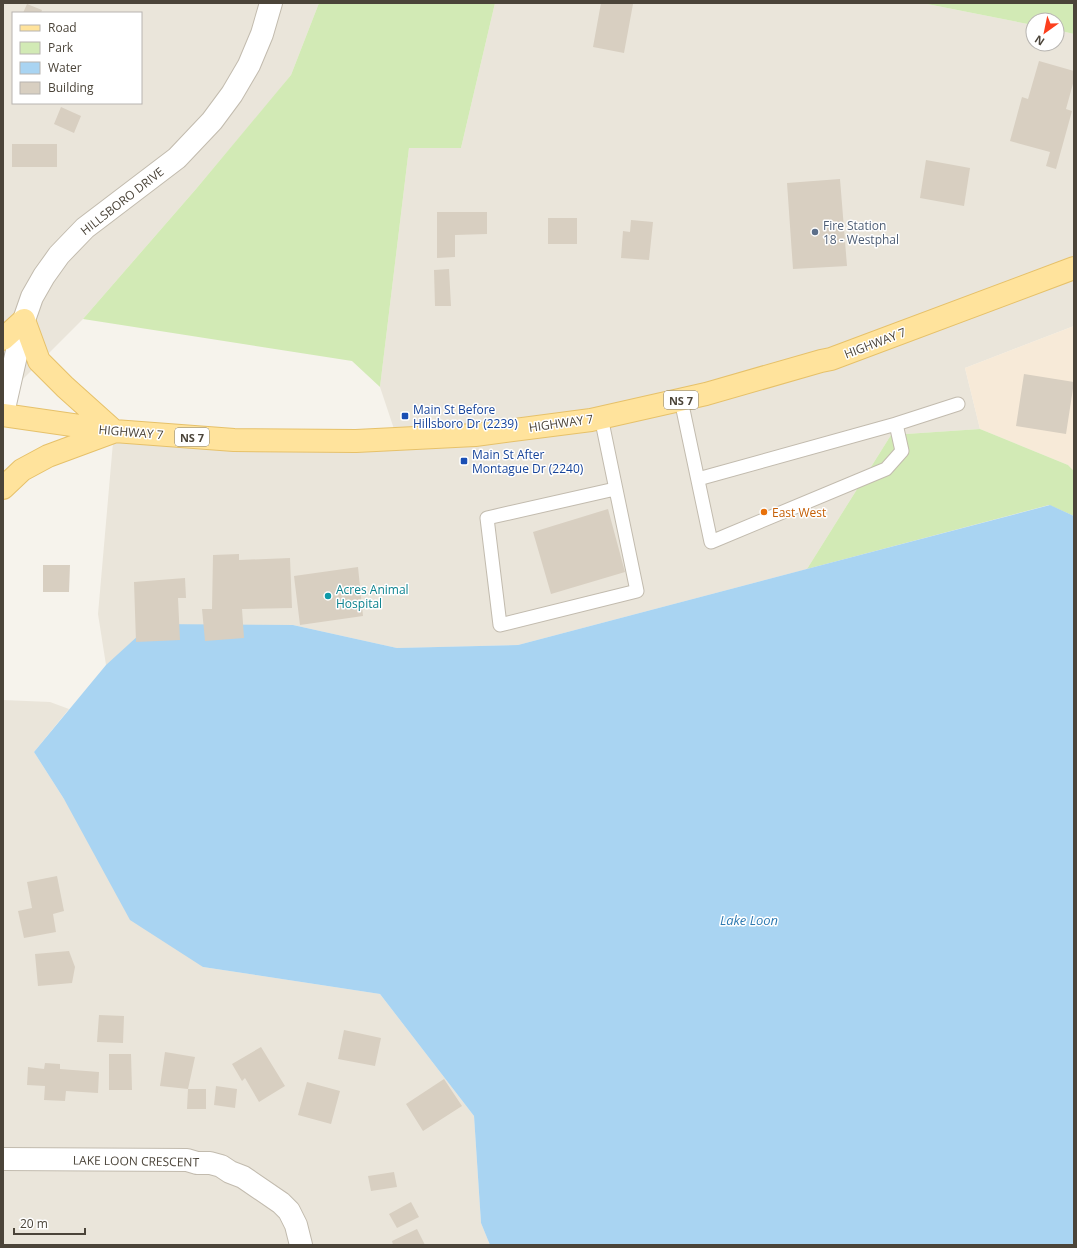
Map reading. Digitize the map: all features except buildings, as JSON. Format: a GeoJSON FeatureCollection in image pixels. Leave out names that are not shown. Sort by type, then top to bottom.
{"type":"FeatureCollection","features":[{"type":"Feature","properties":{"kind":"main road","name":"HIGHWAY 7"},"geometry":{"type":"LineString","coordinates":[[3,414],[114,431],[234,440],[356,441],[475,435],[591,420],[706,394],[831,359],[1074,268]]}},
{"type":"Feature","properties":{"kind":"main road"},"geometry":{"type":"LineString","coordinates":[[3,339],[24,320],[39,361],[65,387],[114,431],[48,456],[22,470],[3,488]]}},
{"type":"Feature","properties":{"kind":"street","name":"HILLSBORO DRIVE"},"geometry":{"type":"LineString","coordinates":[[3,414],[24,320],[32,297],[48,270],[67,246],[85,228],[177,158],[201,134],[241,80],[256,50],[271,3]]}},
{"type":"Feature","properties":{"kind":"street","name":"LAKE LOON CRESCENT"},"geometry":{"type":"LineString","coordinates":[[3,1159],[186,1160],[221,1166],[230,1172],[243,1177],[282,1203],[289,1211],[296,1225],[301,1245]]}},
{"type":"Feature","properties":{"kind":"lane"},"geometry":{"type":"LineString","coordinates":[[682,400],[710,542],[886,469],[902,451],[896,424]]}},
{"type":"Feature","properties":{"kind":"lane"},"geometry":{"type":"LineString","coordinates":[[698,479],[896,424],[958,404]]}},
{"type":"Feature","properties":{"kind":"lane"},"geometry":{"type":"LineString","coordinates":[[602,417],[615,489],[637,591],[500,626],[487,518],[615,489]]}},
{"type":"Feature","properties":{"kind":"shaded area"},"geometry":{"type":"Polygon","coordinates":[[[3,3],[319,3],[291,75],[196,189],[83,319],[3,399],[3,3]]]}},
{"type":"Feature","properties":{"kind":"shaded area"},"geometry":{"type":"Polygon","coordinates":[[[495,3],[922,3],[1025,23],[1025,52],[1065,52],[1065,32],[1074,34],[1074,326],[965,368],[980,429],[891,435],[807,569],[518,645],[397,648],[293,625],[106,665],[98,614],[114,431],[397,438],[380,387],[409,148],[461,148],[495,3]]]}},
{"type":"Feature","properties":{"kind":"shaded area"},"geometry":{"type":"Polygon","coordinates":[[[1074,326],[1074,471],[1068,465],[980,429],[965,368],[1074,326]]]}},
{"type":"Feature","properties":{"kind":"shaded area"},"geometry":{"type":"Polygon","coordinates":[[[3,700],[50,702],[69,709],[34,752],[64,799],[203,967],[380,994],[474,1116],[481,1223],[490,1245],[3,1245],[3,700]]]}},
{"type":"Feature","properties":{"kind":"green space"},"geometry":{"type":"Polygon","coordinates":[[[319,3],[495,3],[461,148],[409,148],[380,387],[352,361],[83,319],[196,189],[291,75],[319,3]]]}},
{"type":"Feature","properties":{"kind":"green space"},"geometry":{"type":"Polygon","coordinates":[[[922,3],[1074,3],[1074,34],[1065,32],[1065,12],[1025,12],[1025,23],[922,3]]]}},
{"type":"Feature","properties":{"kind":"green space"},"geometry":{"type":"Polygon","coordinates":[[[980,429],[1068,465],[1074,471],[1074,516],[1049,505],[807,569],[891,435],[980,429]]]}},
{"type":"Feature","properties":{"kind":"water","name":"Lake Loon"},"geometry":{"type":"Polygon","coordinates":[[[1050,505],[1074,516],[1074,1245],[490,1245],[481,1223],[474,1116],[380,994],[203,967],[130,920],[64,799],[34,752],[106,665],[151,624],[293,625],[397,648],[518,645],[1050,505]]]}},
{"type":"Feature","properties":{"kind":"place","name":"Fire Station 18 - Westphal"},"geometry":{"type":"Point","coordinates":[815,232]}},
{"type":"Feature","properties":{"kind":"place","name":"Main St Before Hillsboro Dr (2239)"},"geometry":{"type":"Point","coordinates":[405,416]}},
{"type":"Feature","properties":{"kind":"place","name":"Main St After Montague Dr (2240)"},"geometry":{"type":"Point","coordinates":[464,461]}},
{"type":"Feature","properties":{"kind":"place","name":"East West"},"geometry":{"type":"Point","coordinates":[764,512]}},
{"type":"Feature","properties":{"kind":"place","name":"Acres Animal Hospital"},"geometry":{"type":"Point","coordinates":[328,596]}}]}
